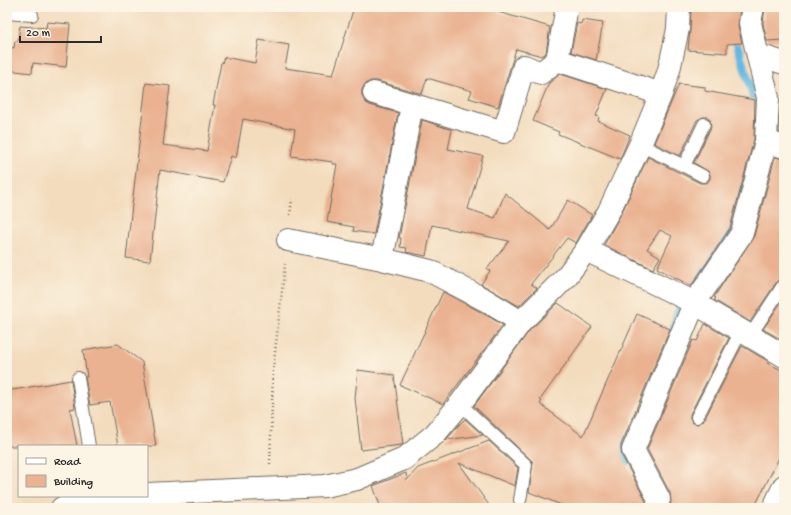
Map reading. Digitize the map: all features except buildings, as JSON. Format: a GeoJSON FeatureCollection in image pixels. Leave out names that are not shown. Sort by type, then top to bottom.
{"type":"FeatureCollection","features":[{"type":"Feature","properties":{"kind":"street"},"geometry":{"type":"LineString","coordinates":[[374,93],[504,132],[524,66],[541,73],[557,60],[567,7]]}},
{"type":"Feature","properties":{"kind":"street"},"geometry":{"type":"LineString","coordinates":[[62,508],[98,499],[258,496],[325,486],[357,479],[404,459],[435,434],[460,404],[521,322],[566,277],[586,250],[609,211],[640,145],[661,94],[669,70],[678,29],[679,7]]}},
{"type":"Feature","properties":{"kind":"street"},"geometry":{"type":"LineString","coordinates":[[657,508],[659,499],[633,450],[688,300],[742,233],[775,144],[768,98],[750,23],[753,7]]}},
{"type":"Feature","properties":{"kind":"street"},"geometry":{"type":"LineString","coordinates":[[758,55],[784,63]]}},
{"type":"Feature","properties":{"kind":"street"},"geometry":{"type":"LineString","coordinates":[[557,60],[661,94]]}},
{"type":"Feature","properties":{"kind":"street"},"geometry":{"type":"LineString","coordinates":[[382,259],[412,105]]}},
{"type":"Feature","properties":{"kind":"street"},"geometry":{"type":"LineString","coordinates":[[288,240],[382,259],[430,272],[487,301],[521,322]]}},
{"type":"Feature","properties":{"kind":"street"},"geometry":{"type":"LineString","coordinates":[[586,250],[688,300],[784,356]]}},
{"type":"Feature","properties":{"kind":"street"},"geometry":{"type":"LineString","coordinates":[[775,508],[784,486]]}},
{"type":"Feature","properties":{"kind":"lane"},"geometry":{"type":"LineString","coordinates":[[7,13],[32,15]]}},
{"type":"Feature","properties":{"kind":"lane"},"geometry":{"type":"LineString","coordinates":[[684,166],[704,124]]}},
{"type":"Feature","properties":{"kind":"lane"},"geometry":{"type":"LineString","coordinates":[[640,145],[703,176]]}},
{"type":"Feature","properties":{"kind":"lane"},"geometry":{"type":"LineString","coordinates":[[697,417],[746,334],[784,284]]}},
{"type":"Feature","properties":{"kind":"lane"},"geometry":{"type":"LineString","coordinates":[[78,378],[89,445]]}},
{"type":"Feature","properties":{"kind":"lane"},"geometry":{"type":"LineString","coordinates":[[460,404],[526,465],[520,500]]}},
{"type":"Feature","properties":{"kind":"path"},"geometry":{"type":"LineString","coordinates":[[258,496],[292,199]]}},
{"type":"Feature","properties":{"kind":"waterway"},"geometry":{"type":"LineString","coordinates":[[737,33],[737,44],[753,95],[752,109]]}},
{"type":"Feature","properties":{"kind":"waterway"},"geometry":{"type":"LineString","coordinates":[[674,328],[678,312],[691,283],[716,254],[735,221],[740,188]]}},
{"type":"Feature","properties":{"kind":"waterway"},"geometry":{"type":"LineString","coordinates":[[627,438],[621,450],[628,461]]}},
{"type":"Feature","properties":{"kind":"waterway"},"geometry":{"type":"LineString","coordinates":[[639,479],[644,508]]}}]}
